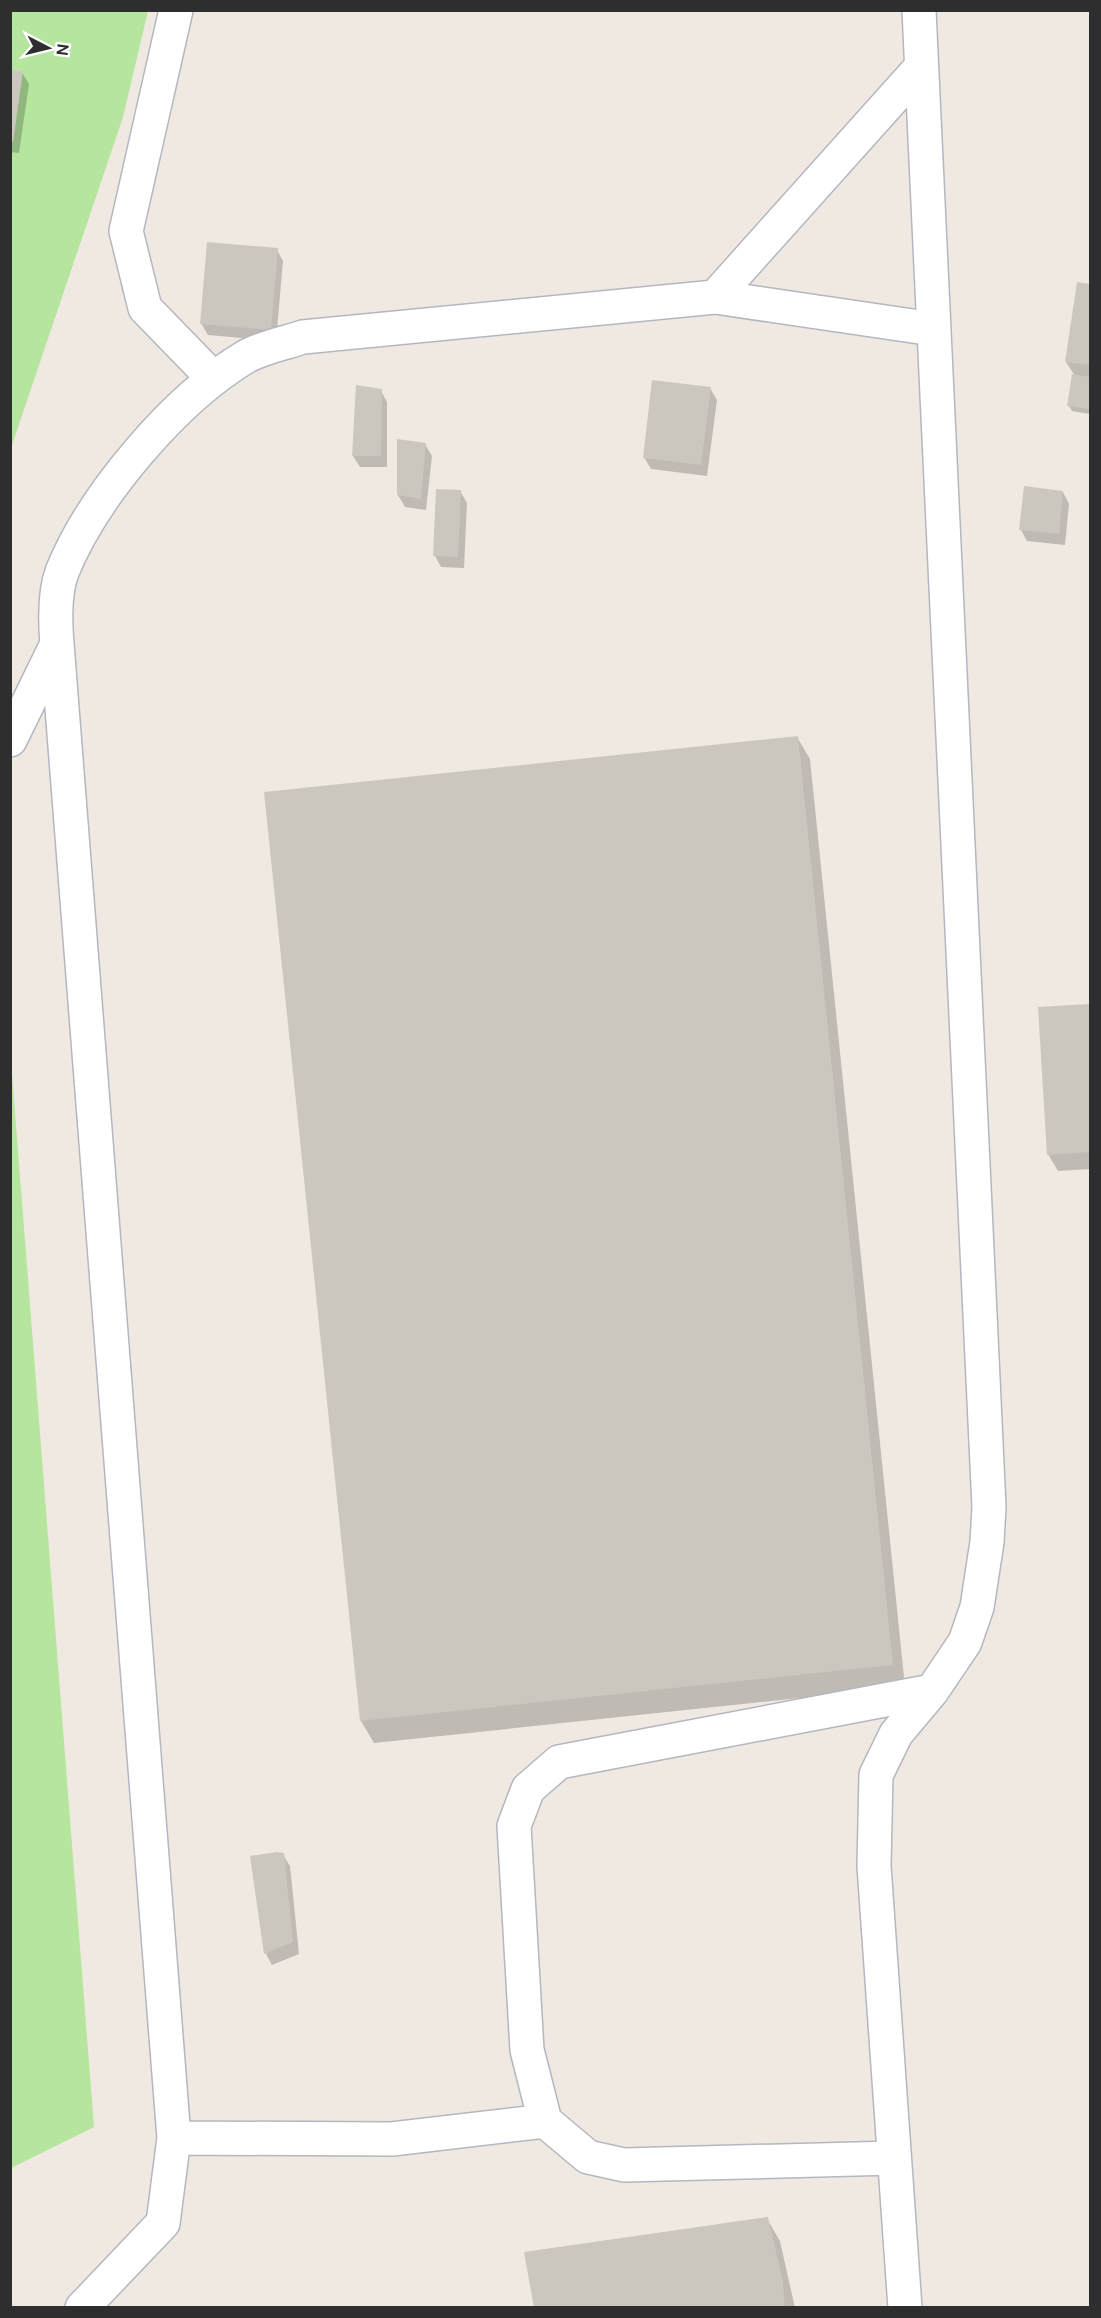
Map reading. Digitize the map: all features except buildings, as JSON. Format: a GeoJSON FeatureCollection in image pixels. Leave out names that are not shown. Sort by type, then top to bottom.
{"type":"FeatureCollection","features":[{"type":"Feature","properties":{"kind":"lane"},"geometry":{"type":"LineString","coordinates":[[176,10],[126,231],[145,308],[213,378]]}},
{"type":"Feature","properties":{"kind":"lane"},"geometry":{"type":"LineString","coordinates":[[905,2307],[874,1866],[876,1775],[896,1734],[932,1691],[965,1642],[978,1607],[987,1542],[989,1507],[919,10]]}},
{"type":"Feature","properties":{"kind":"lane"},"geometry":{"type":"LineString","coordinates":[[715,297],[921,67]]}},
{"type":"Feature","properties":{"kind":"lane"},"geometry":{"type":"LineString","coordinates":[[82,2307],[163,2223],[174,2138],[57,644],[55,616],[62,573],[95,508],[161,426],[213,378],[250,354],[303,337],[715,297],[933,329]]}},
{"type":"Feature","properties":{"kind":"lane"},"geometry":{"type":"LineString","coordinates":[[10,740],[57,644]]}},
{"type":"Feature","properties":{"kind":"lane"},"geometry":{"type":"LineString","coordinates":[[894,2158],[624,2165],[588,2157],[545,2121],[527,2050],[514,1826],[528,1789],[559,1762],[932,1691]]}},
{"type":"Feature","properties":{"kind":"lane"},"geometry":{"type":"LineString","coordinates":[[174,2138],[392,2139],[545,2121]]}},
{"type":"Feature","properties":{"kind":"green space"},"geometry":{"type":"Polygon","coordinates":[[[11,11],[148,11],[123,117],[11,448],[11,11]]]}},
{"type":"Feature","properties":{"kind":"green space"},"geometry":{"type":"Polygon","coordinates":[[[11,1061],[94,2127],[10,2168],[11,1061]]]}}]}
